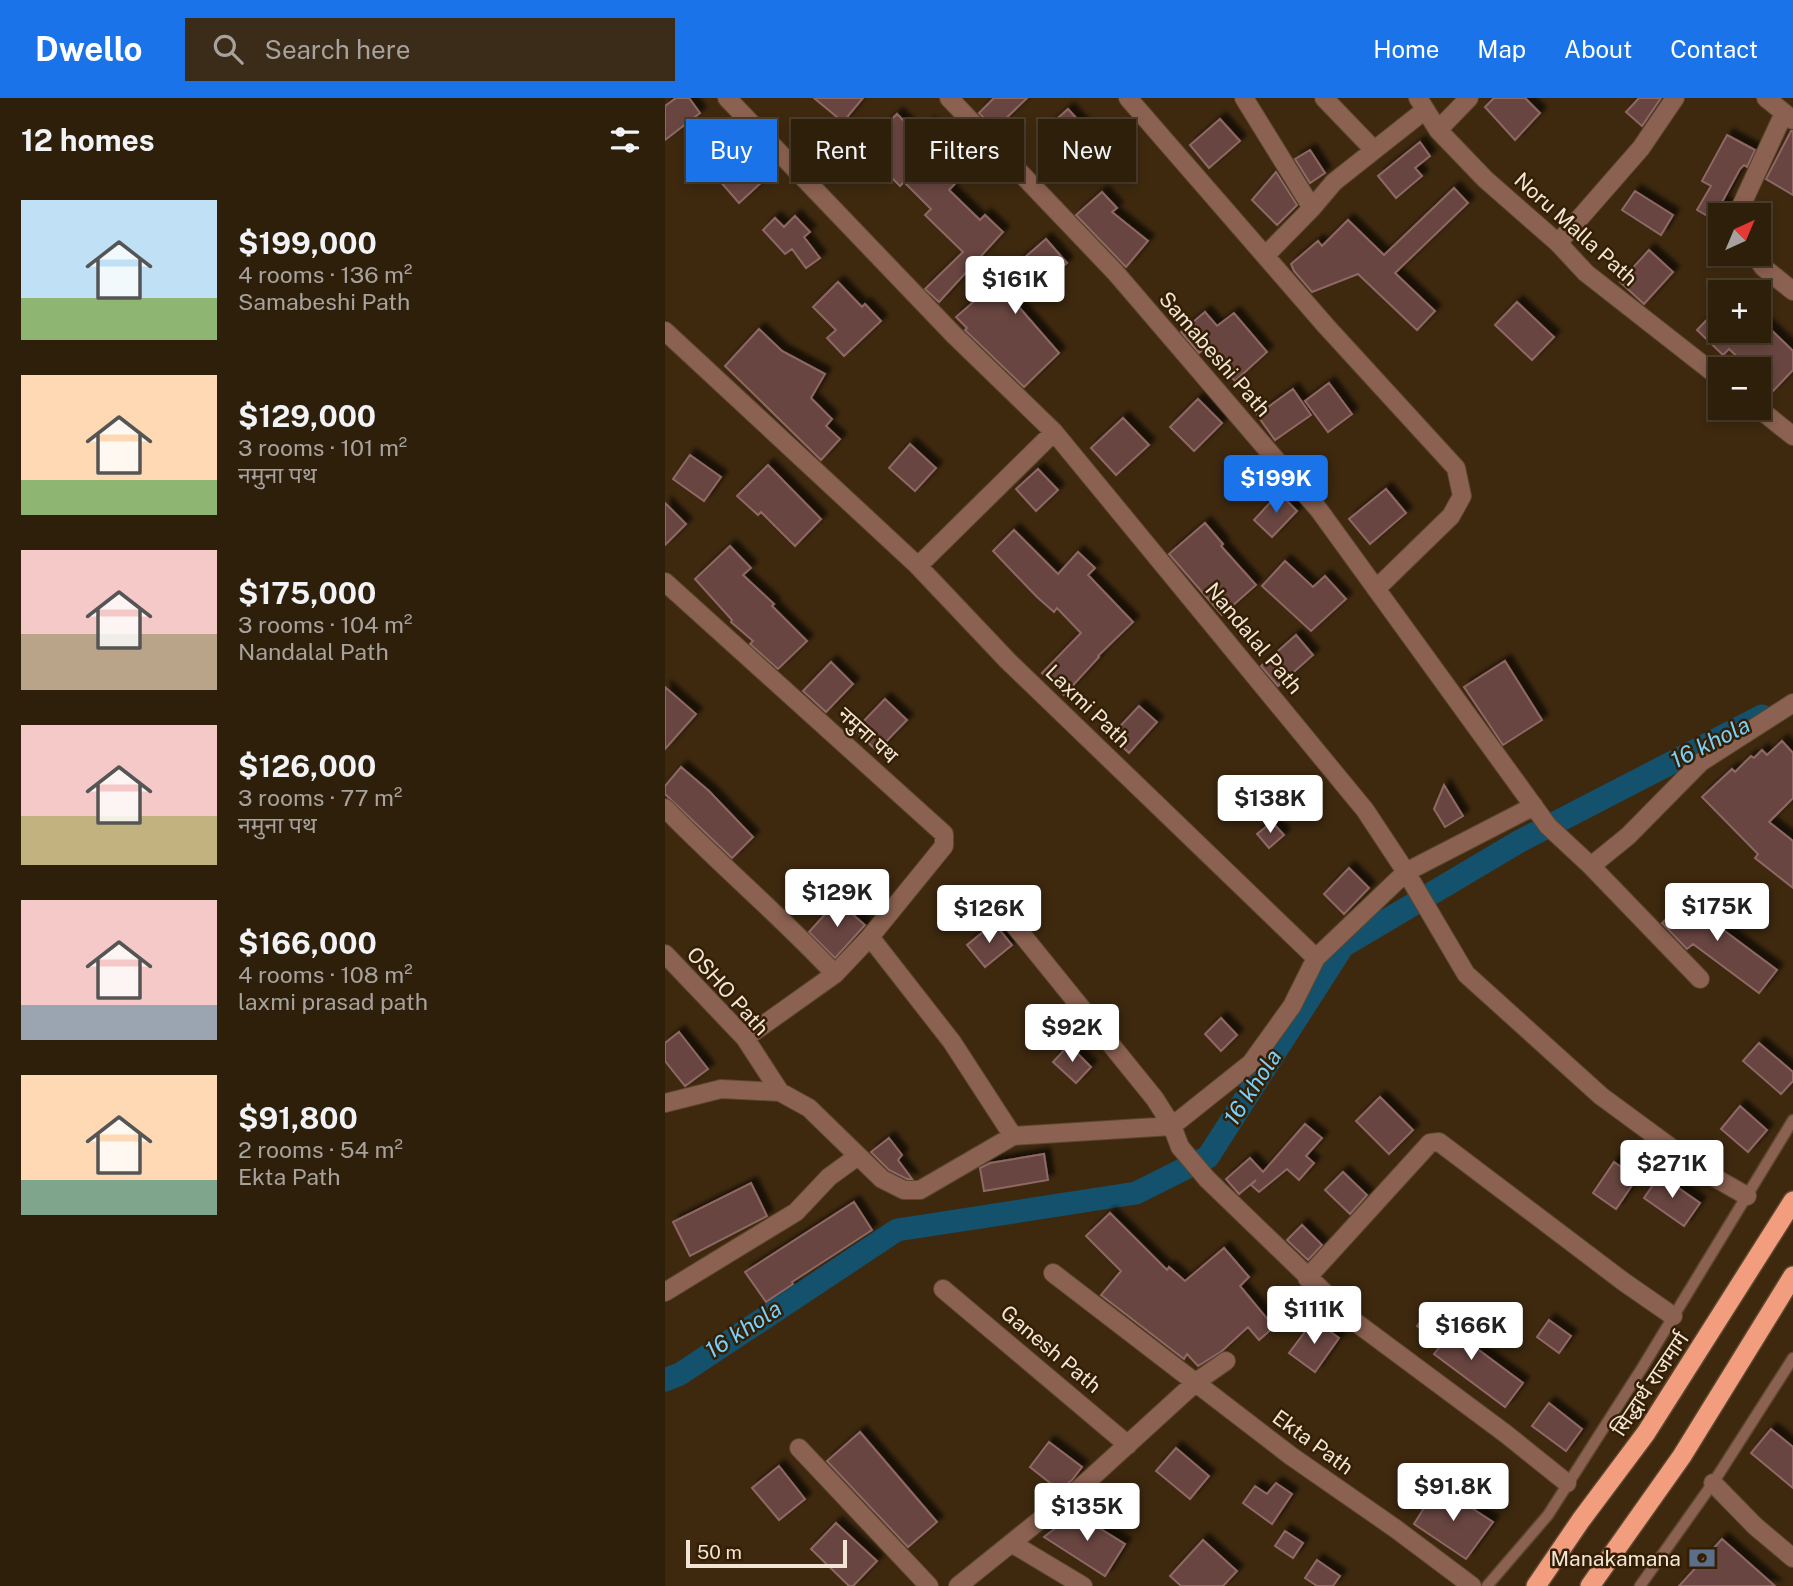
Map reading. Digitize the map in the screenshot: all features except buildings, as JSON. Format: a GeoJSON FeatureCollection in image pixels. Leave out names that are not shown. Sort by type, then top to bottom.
{"type":"FeatureCollection","features":[{"type":"Feature","properties":{"kind":"highway","name":"सिद्धार्थ राजमार्ग"},"geometry":{"type":"LineString","coordinates":[[1537,1586],[1581,1520],[1646,1433],[1793,1201]]}},
{"type":"Feature","properties":{"kind":"highway"},"geometry":{"type":"LineString","coordinates":[[1590,1586],[1682,1456],[1793,1276]]}},
{"type":"Feature","properties":{"kind":"street","name":"Nandalal Path"},"geometry":{"type":"LineString","coordinates":[[727,98],[954,335],[1054,432],[1365,810],[1406,872],[1466,974],[1601,1096],[1703,1171],[1747,1196]]}},
{"type":"Feature","properties":{"kind":"street","name":"Samabeshi Path"},"geometry":{"type":"LineString","coordinates":[[949,98],[1115,272],[1319,510],[1548,826],[1591,866],[1700,979]]}},
{"type":"Feature","properties":{"kind":"street"},"geometry":{"type":"LineString","coordinates":[[1128,98],[1326,326],[1457,468],[1462,496],[1451,516],[1376,590]]}},
{"type":"Feature","properties":{"kind":"street"},"geometry":{"type":"LineString","coordinates":[[1244,98],[1312,208]]}},
{"type":"Feature","properties":{"kind":"street"},"geometry":{"type":"LineString","coordinates":[[1324,98],[1374,150]]}},
{"type":"Feature","properties":{"kind":"street"},"geometry":{"type":"LineString","coordinates":[[1438,130],[1469,98]]}},
{"type":"Feature","properties":{"kind":"street"},"geometry":{"type":"LineString","coordinates":[[1558,243],[1641,148],[1675,98]]}},
{"type":"Feature","properties":{"kind":"street"},"geometry":{"type":"LineString","coordinates":[[1743,203],[1789,117],[1766,98]]}},
{"type":"Feature","properties":{"kind":"street"},"geometry":{"type":"LineString","coordinates":[[1266,255],[1334,182],[1374,150],[1421,104]]}},
{"type":"Feature","properties":{"kind":"street","name":"Noru Malla Path"},"geometry":{"type":"LineString","coordinates":[[1421,104],[1438,130],[1485,179],[1558,243],[1586,273],[1708,370]]}},
{"type":"Feature","properties":{"kind":"street"},"geometry":{"type":"LineString","coordinates":[[1762,266],[1793,291]]}},
{"type":"Feature","properties":{"kind":"street","name":"Laxmi Path"},"geometry":{"type":"LineString","coordinates":[[665,331],[918,566],[1008,661],[1316,958]]}},
{"type":"Feature","properties":{"kind":"street"},"geometry":{"type":"LineString","coordinates":[[1771,418],[1793,436]]}},
{"type":"Feature","properties":{"kind":"street"},"geometry":{"type":"LineString","coordinates":[[918,566],[1054,432]]}},
{"type":"Feature","properties":{"kind":"street","name":"नमुना पथ"},"geometry":{"type":"LineString","coordinates":[[665,582],[944,834],[944,846],[870,937],[835,974],[745,1038]]}},
{"type":"Feature","properties":{"kind":"street"},"geometry":{"type":"LineString","coordinates":[[1591,866],[1628,836],[1701,762],[1793,703]]}},
{"type":"Feature","properties":{"kind":"street"},"geometry":{"type":"LineString","coordinates":[[665,1103],[721,1088],[780,1092],[809,1108],[882,1179],[904,1190],[920,1190],[1013,1136],[1172,1126],[1251,1063],[1292,1006],[1316,958],[1406,872],[1534,806]]}},
{"type":"Feature","properties":{"kind":"street"},"geometry":{"type":"LineString","coordinates":[[665,808],[706,851],[801,938],[835,974]]}},
{"type":"Feature","properties":{"kind":"street"},"geometry":{"type":"LineString","coordinates":[[1010,921],[1156,1098],[1181,1147],[1207,1180],[1307,1279],[1354,1321],[1567,1483]]}},
{"type":"Feature","properties":{"kind":"street"},"geometry":{"type":"LineString","coordinates":[[870,937],[952,1042],[1013,1136]]}},
{"type":"Feature","properties":{"kind":"street","name":"OSHO Path"},"geometry":{"type":"LineString","coordinates":[[665,954],[745,1038],[780,1092]]}},
{"type":"Feature","properties":{"kind":"street"},"geometry":{"type":"LineString","coordinates":[[1307,1279],[1430,1143],[1439,1142],[1673,1316]]}},
{"type":"Feature","properties":{"kind":"street"},"geometry":{"type":"LineString","coordinates":[[665,1292],[796,1212],[829,1177],[858,1156]]}},
{"type":"Feature","properties":{"kind":"street","name":"Ekta Path"},"geometry":{"type":"LineString","coordinates":[[1053,1273],[1291,1456],[1472,1586]]}},
{"type":"Feature","properties":{"kind":"street","name":"Ganesh Path"},"geometry":{"type":"LineString","coordinates":[[943,1289],[1128,1445]]}},
{"type":"Feature","properties":{"kind":"street"},"geometry":{"type":"LineString","coordinates":[[958,1586],[1013,1544],[1196,1382],[1226,1361]]}},
{"type":"Feature","properties":{"kind":"street"},"geometry":{"type":"LineString","coordinates":[[799,1448],[929,1586]]}},
{"type":"Feature","properties":{"kind":"street"},"geometry":{"type":"LineString","coordinates":[[1713,1483],[1755,1526],[1793,1558]]}},
{"type":"Feature","properties":{"kind":"street"},"geometry":{"type":"LineString","coordinates":[[1013,1544],[1083,1586]]}},
{"type":"Feature","properties":{"kind":"lane"},"geometry":{"type":"LineString","coordinates":[[1486,1586],[1548,1515],[1642,1368],[1793,1120]]}},
{"type":"Feature","properties":{"kind":"lane"},"geometry":{"type":"LineString","coordinates":[[1640,1586],[1713,1483],[1793,1358]]}},
{"type":"Feature","properties":{"kind":"waterway","name":"16 khola"},"geometry":{"type":"LineString","coordinates":[[665,1380],[680,1374],[897,1230],[1136,1193],[1208,1157],[1343,946],[1520,841],[1762,716]]}},
{"type":"Feature","properties":{"kind":"place","name":"Manakamana"},"geometry":{"type":"Point","coordinates":[1702,1558]}}]}
